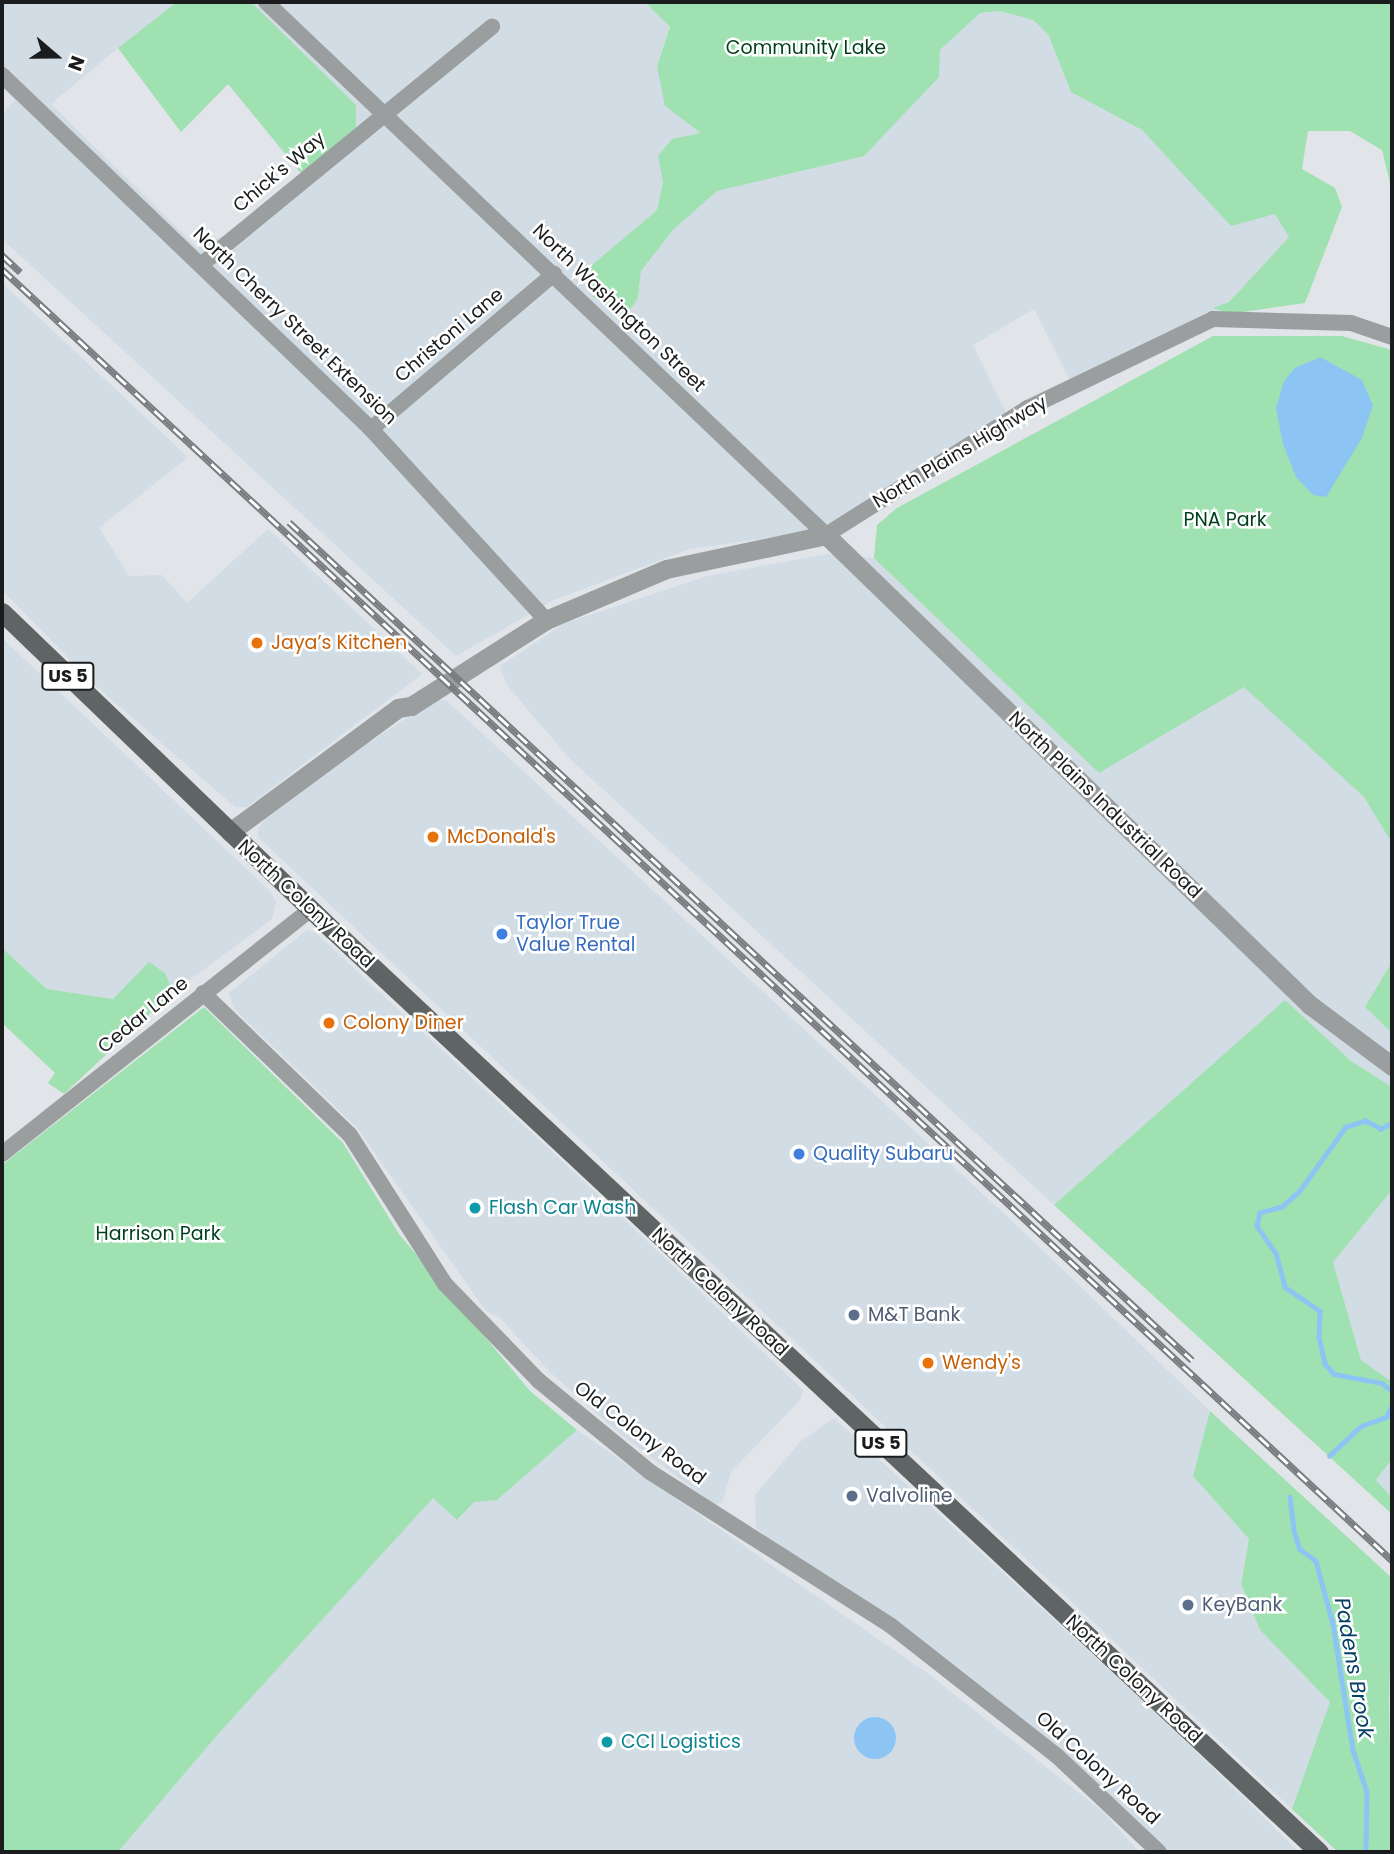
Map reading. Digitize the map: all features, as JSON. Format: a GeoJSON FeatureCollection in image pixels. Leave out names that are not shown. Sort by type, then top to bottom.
{"type":"FeatureCollection","features":[{"type":"Feature","properties":{"kind":"main road","name":"North Colony Road"},"geometry":{"type":"LineString","coordinates":[[2,612],[311,909],[1319,1852]]}},
{"type":"Feature","properties":{"kind":"street","name":"North Washington Street"},"geometry":{"type":"LineString","coordinates":[[266,2],[826,535]]}},
{"type":"Feature","properties":{"kind":"street","name":"Chick's Way"},"geometry":{"type":"LineString","coordinates":[[202,264],[383,112],[492,27]]}},
{"type":"Feature","properties":{"kind":"street","name":"North Cherry Street Extension"},"geometry":{"type":"LineString","coordinates":[[2,75],[372,429],[539,624]]}},
{"type":"Feature","properties":{"kind":"street","name":"Christoni Lane"},"geometry":{"type":"LineString","coordinates":[[372,429],[554,274]]}},
{"type":"Feature","properties":{"kind":"street","name":"North Plains Highway"},"geometry":{"type":"LineString","coordinates":[[230,832],[398,708],[411,706],[522,639],[539,624],[666,569],[826,535],[1028,408],[1213,319],[1350,323],[1392,337]]}},
{"type":"Feature","properties":{"kind":"street","name":"North Plains Industrial Road"},"geometry":{"type":"LineString","coordinates":[[826,535],[1310,1005],[1392,1066]]}},
{"type":"Feature","properties":{"kind":"street","name":"Cedar Lane"},"geometry":{"type":"LineString","coordinates":[[2,1154],[311,909]]}},
{"type":"Feature","properties":{"kind":"street","name":"Old Colony Road"},"geometry":{"type":"LineString","coordinates":[[203,993],[350,1135],[445,1284],[539,1381],[650,1472],[890,1625],[1056,1755],[1159,1852]]}},
{"type":"Feature","properties":{"kind":"shaded area"},"geometry":{"type":"Polygon","coordinates":[[[2,2],[645,2],[670,27],[657,66],[702,133],[659,156],[663,182],[657,210],[584,272],[638,298],[641,271],[673,230],[717,191],[755,179],[940,50],[980,13],[1000,11],[1033,20],[1048,34],[1071,92],[1142,130],[1184,173],[1275,213],[1289,237],[1229,302],[1214,308],[1229,314],[1071,382],[1034,309],[973,345],[1007,415],[843,518],[803,533],[690,549],[554,600],[456,656],[2,239],[2,115],[15,100],[2,87],[2,2]],[[118,48],[51,104],[197,247],[223,236],[301,174],[228,84],[181,132],[118,48]]]}},
{"type":"Feature","properties":{"kind":"shaded area"},"geometry":{"type":"Polygon","coordinates":[[[2,283],[188,457],[99,528],[129,576],[162,575],[187,603],[268,529],[422,674],[247,807],[235,807],[97,687],[2,590],[2,283]]]}},
{"type":"Feature","properties":{"kind":"shaded area"},"geometry":{"type":"Polygon","coordinates":[[[827,554],[874,558],[1099,773],[1244,687],[1392,669],[1392,1087],[1351,1061],[1285,1000],[1054,1205],[569,758],[507,685],[500,666],[563,624],[707,576],[827,554]]]}},
{"type":"Feature","properties":{"kind":"shaded area"},"geometry":{"type":"Polygon","coordinates":[[[2,638],[272,893],[276,903],[272,919],[173,992],[165,973],[113,999],[47,989],[2,948],[2,638]]]}},
{"type":"Feature","properties":{"kind":"shaded area"},"geometry":{"type":"Polygon","coordinates":[[[434,700],[446,700],[1009,1218],[1210,1411],[1193,1476],[1249,1539],[1241,1584],[1260,1630],[1330,1702],[1292,1809],[258,837],[258,828],[283,799],[434,700]]]}},
{"type":"Feature","properties":{"kind":"shaded area"},"geometry":{"type":"Polygon","coordinates":[[[307,930],[316,933],[605,1201],[803,1390],[800,1400],[731,1472],[722,1503],[714,1504],[620,1434],[550,1372],[499,1317],[486,1311],[357,1128],[234,1009],[229,993],[307,930]]]}},
{"type":"Feature","properties":{"kind":"shaded area"},"geometry":{"type":"Polygon","coordinates":[[[1392,1190],[1392,1382],[1361,1360],[1333,1262],[1392,1190]]]}},
{"type":"Feature","properties":{"kind":"shaded area"},"geometry":{"type":"Polygon","coordinates":[[[834,1418],[1169,1725],[1299,1852],[1167,1852],[913,1634],[756,1529],[755,1495],[801,1441],[834,1418]]]}},
{"type":"Feature","properties":{"kind":"shaded area"},"geometry":{"type":"Polygon","coordinates":[[[577,1430],[930,1675],[1104,1813],[1139,1852],[118,1852],[219,1733],[433,1497],[458,1520],[474,1501],[497,1500],[577,1430]]]}},
{"type":"Feature","properties":{"kind":"shaded area"},"geometry":{"type":"Polygon","coordinates":[[[1392,1459],[1392,1498],[1376,1480],[1392,1459]]]}},
{"type":"Feature","properties":{"kind":"green space"},"geometry":{"type":"Polygon","coordinates":[[[177,2],[251,2],[356,105],[356,127],[302,174],[228,84],[181,132],[118,48],[177,2]]]}},
{"type":"Feature","properties":{"kind":"green space","name":"Community Lake"},"geometry":{"type":"Polygon","coordinates":[[[645,2],[1392,2],[1392,191],[1382,150],[1350,131],[1308,131],[1302,169],[1335,188],[1342,207],[1305,303],[1229,314],[1213,308],[1229,302],[1289,237],[1275,214],[1231,226],[1142,130],[1071,92],[1048,34],[1033,20],[1000,11],[980,13],[940,50],[939,77],[864,156],[717,191],[673,230],[641,271],[638,298],[625,317],[593,297],[584,272],[657,210],[663,182],[658,156],[672,139],[701,133],[665,106],[657,66],[670,27],[645,2]]]}},
{"type":"Feature","properties":{"kind":"green space","name":"PNA Park"},"geometry":{"type":"Polygon","coordinates":[[[1213,336],[1342,336],[1392,350],[1392,843],[1364,797],[1244,687],[1099,773],[874,558],[877,525],[897,508],[1213,336]]]}},
{"type":"Feature","properties":{"kind":"green space"},"geometry":{"type":"Polygon","coordinates":[[[2,948],[47,989],[113,999],[149,962],[165,973],[173,992],[64,1094],[48,1083],[55,1073],[2,1023],[2,948]]]}},
{"type":"Feature","properties":{"kind":"green space"},"geometry":{"type":"Polygon","coordinates":[[[1392,962],[1392,1033],[1365,1007],[1392,962]]]}},
{"type":"Feature","properties":{"kind":"green space"},"geometry":{"type":"Polygon","coordinates":[[[1285,1000],[1351,1061],[1392,1087],[1392,1190],[1333,1262],[1361,1360],[1392,1382],[1392,1459],[1376,1480],[1392,1498],[1392,1514],[1054,1205],[1285,1000]]]}},
{"type":"Feature","properties":{"kind":"green space","name":"Harrison Park"},"geometry":{"type":"Polygon","coordinates":[[[204,1007],[343,1143],[399,1234],[530,1391],[577,1430],[497,1500],[474,1502],[457,1520],[433,1498],[219,1733],[118,1852],[2,1852],[2,1165],[204,1007]]]}},
{"type":"Feature","properties":{"kind":"green space"},"geometry":{"type":"Polygon","coordinates":[[[1210,1411],[1392,1578],[1389,1702],[1392,1852],[1338,1852],[1292,1809],[1330,1702],[1260,1630],[1241,1584],[1249,1539],[1193,1476],[1210,1411]]]}},
{"type":"Feature","properties":{"kind":"water"},"geometry":{"type":"Polygon","coordinates":[[[1320,357],[1362,380],[1373,405],[1362,438],[1326,497],[1313,495],[1296,477],[1283,444],[1276,408],[1284,381],[1295,368],[1320,357]]]}},
{"type":"Feature","properties":{"kind":"water"},"geometry":{"type":"Polygon","coordinates":[[[875,1717],[890,1723],[896,1738],[890,1753],[875,1759],[860,1753],[854,1738],[860,1723],[875,1717]]]}},
{"type":"Feature","properties":{"kind":"waterway","name":"Padens Brook"},"geometry":{"type":"LineString","coordinates":[[1392,1123],[1381,1129],[1365,1121],[1346,1127],[1300,1191],[1282,1207],[1260,1213],[1257,1226],[1276,1253],[1285,1287],[1320,1311],[1319,1337],[1325,1364],[1334,1374],[1382,1383],[1392,1391]]}},
{"type":"Feature","properties":{"kind":"waterway","name":"Padens Brook"},"geometry":{"type":"LineString","coordinates":[[1329,1456],[1361,1426],[1386,1417],[1392,1405]]}},
{"type":"Feature","properties":{"kind":"waterway","name":"Padens Brook"},"geometry":{"type":"LineString","coordinates":[[1290,1497],[1294,1531],[1300,1549],[1316,1561],[1333,1624],[1353,1750],[1367,1792],[1366,1852]]}},
{"type":"Feature","properties":{"kind":"railway"},"geometry":{"type":"LineString","coordinates":[[2,255],[20,272]]}},
{"type":"Feature","properties":{"kind":"railway"},"geometry":{"type":"LineString","coordinates":[[2,269],[1392,1560]]}},
{"type":"Feature","properties":{"kind":"railway"},"geometry":{"type":"LineString","coordinates":[[289,522],[1192,1360]]}},
{"type":"Feature","properties":{"kind":"place","name":"Jaya’s Kitchen"},"geometry":{"type":"Point","coordinates":[257,643]}},
{"type":"Feature","properties":{"kind":"place","name":"McDonald's"},"geometry":{"type":"Point","coordinates":[433,837]}},
{"type":"Feature","properties":{"kind":"place","name":"Taylor True Value Rental"},"geometry":{"type":"Point","coordinates":[502,934]}},
{"type":"Feature","properties":{"kind":"place","name":"Colony Diner"},"geometry":{"type":"Point","coordinates":[329,1023]}},
{"type":"Feature","properties":{"kind":"place","name":"Quality Subaru"},"geometry":{"type":"Point","coordinates":[799,1154]}},
{"type":"Feature","properties":{"kind":"place","name":"Flash Car Wash"},"geometry":{"type":"Point","coordinates":[475,1208]}},
{"type":"Feature","properties":{"kind":"place","name":"M&T Bank"},"geometry":{"type":"Point","coordinates":[854,1315]}},
{"type":"Feature","properties":{"kind":"place","name":"Wendy's"},"geometry":{"type":"Point","coordinates":[928,1363]}},
{"type":"Feature","properties":{"kind":"place","name":"Valvoline"},"geometry":{"type":"Point","coordinates":[852,1496]}},
{"type":"Feature","properties":{"kind":"place","name":"KeyBank"},"geometry":{"type":"Point","coordinates":[1188,1605]}},
{"type":"Feature","properties":{"kind":"place","name":"CCI Logistics"},"geometry":{"type":"Point","coordinates":[607,1742]}}]}
